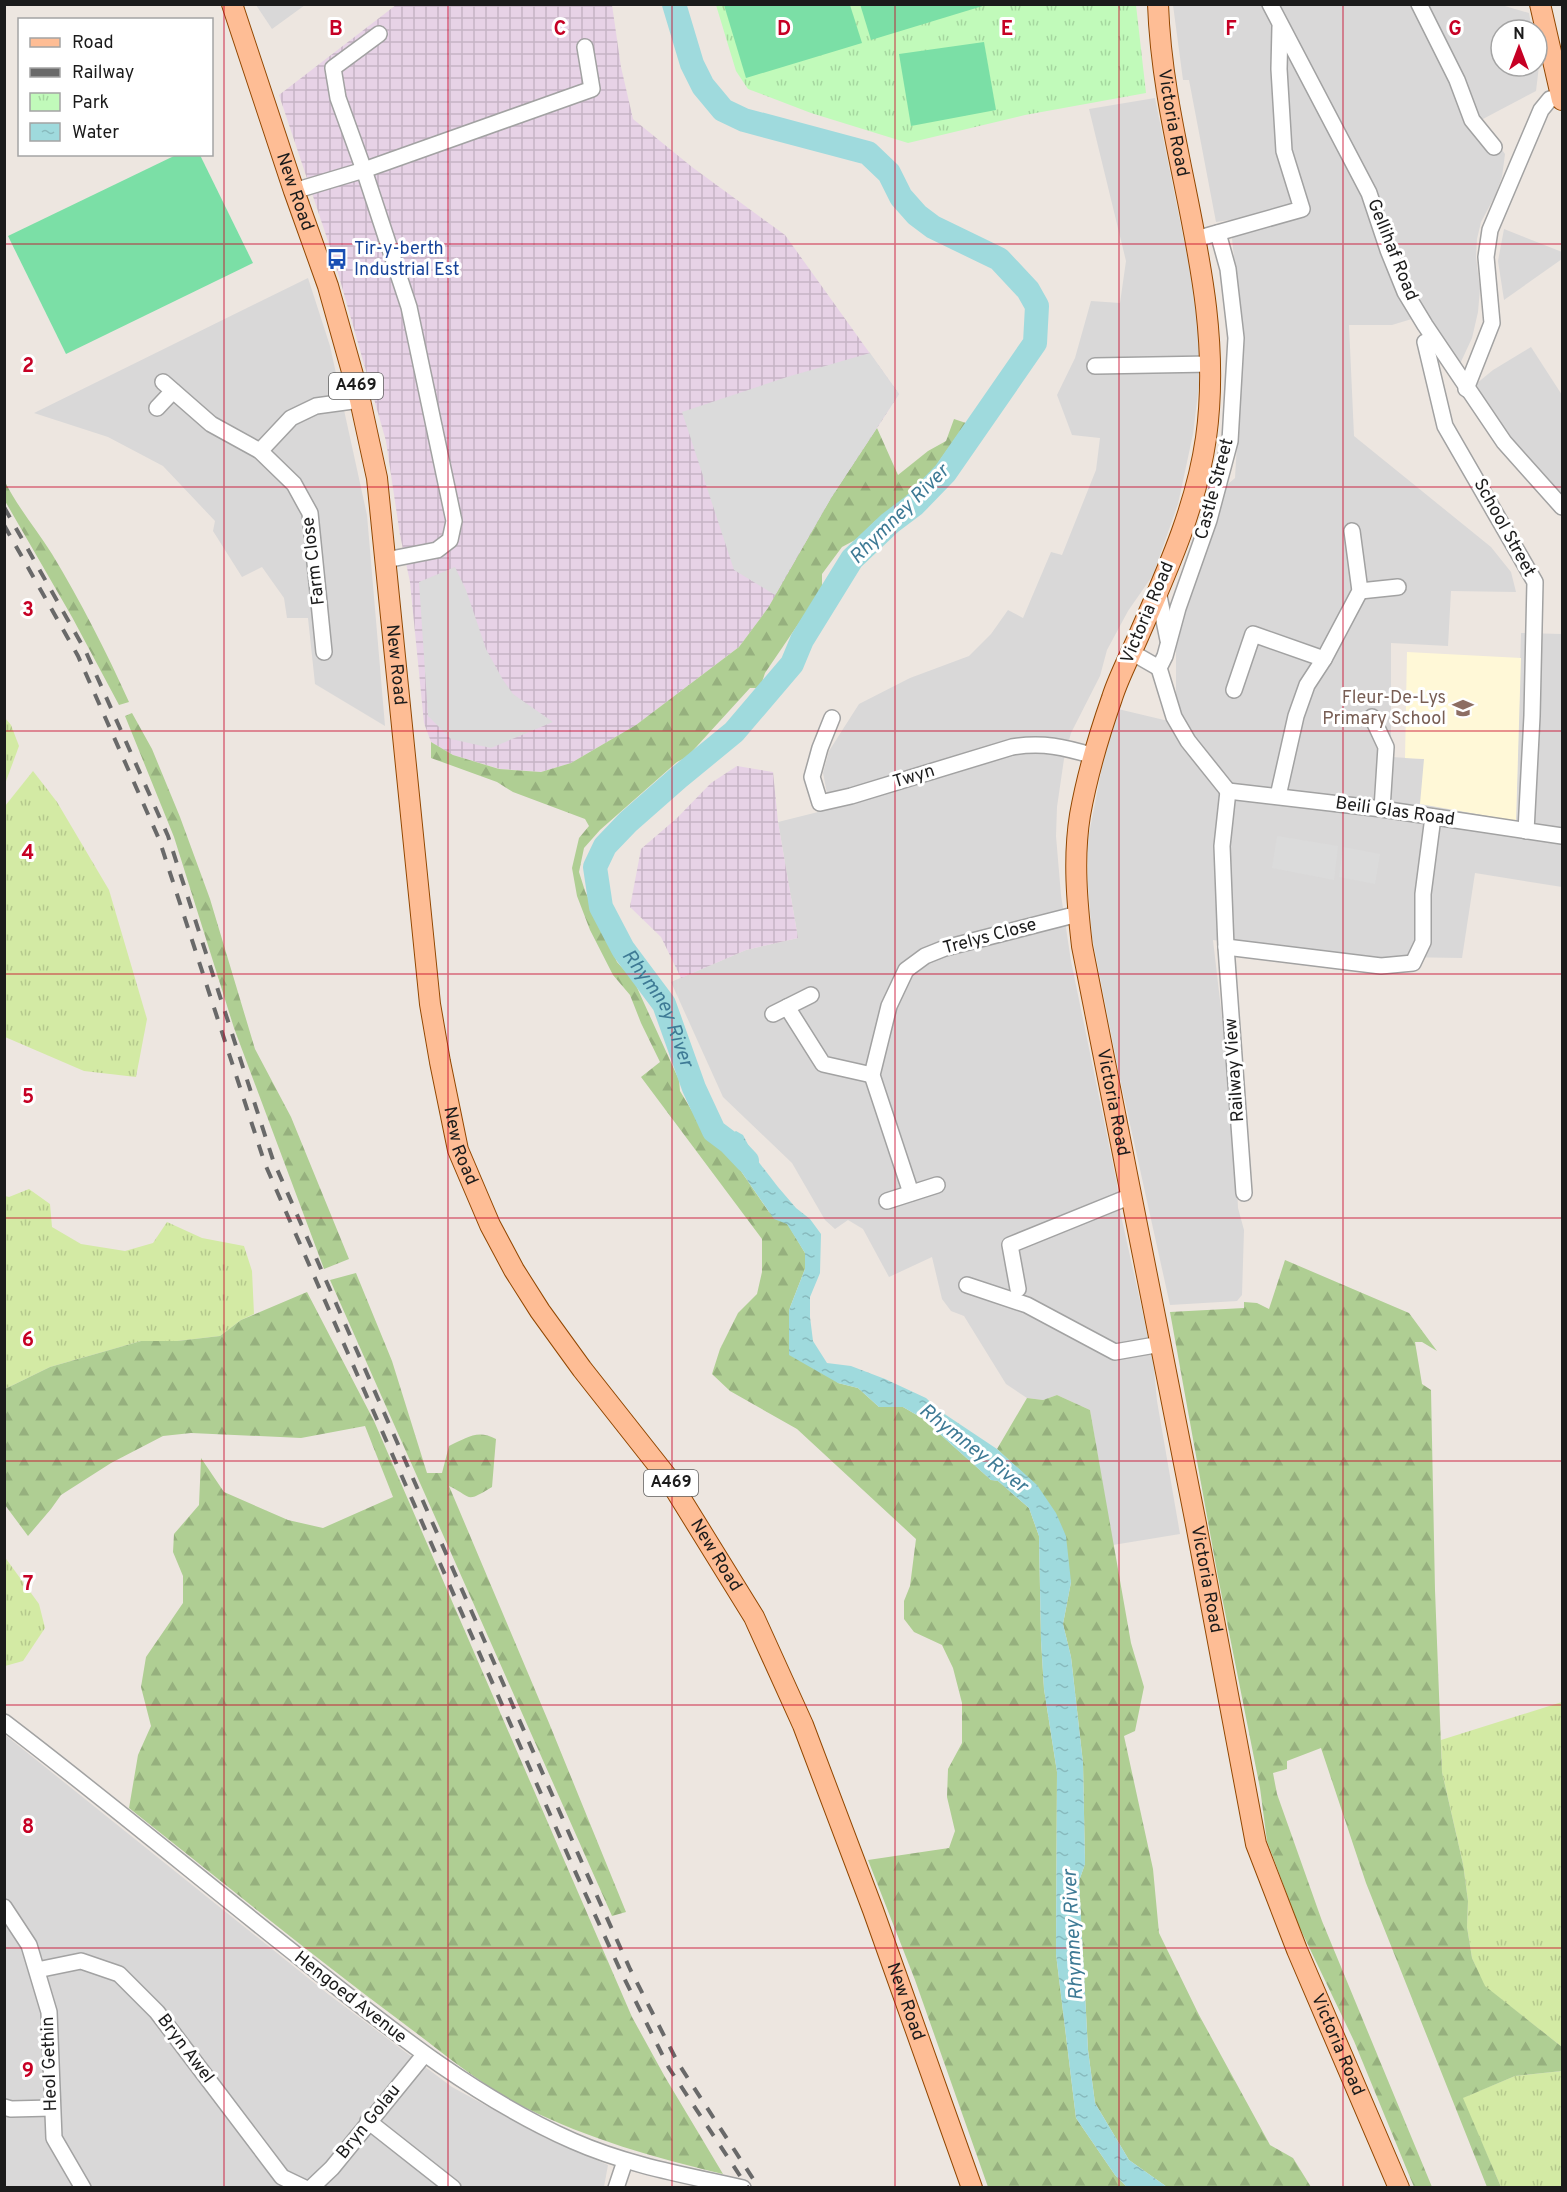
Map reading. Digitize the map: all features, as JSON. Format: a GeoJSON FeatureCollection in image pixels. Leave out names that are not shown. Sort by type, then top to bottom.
{"type":"FeatureCollection","features":[{"type":"Feature","properties":{"kind":"main road","name":"New Road"},"geometry":{"type":"LineString","coordinates":[[232,4],[328,286],[360,400],[377,478],[430,1004],[458,1150],[490,1225],[514,1270],[582,1369],[668,1478],[754,1617],[803,1725],[873,1910],[972,2187]]}},
{"type":"Feature","properties":{"kind":"main road","name":"Victoria Road"},"geometry":{"type":"LineString","coordinates":[[1158,4],[1162,63],[1207,301],[1211,394],[1206,439],[1196,488],[1182,533],[1112,696],[1094,756],[1080,817],[1077,862],[1078,914],[1090,996],[1161,1344],[1256,1844],[1297,1950],[1399,2187]]}},
{"type":"Feature","properties":{"kind":"main road"},"geometry":{"type":"LineString","coordinates":[[1540,4],[1562,98]]}},
{"type":"Feature","properties":{"kind":"street","name":"Gellihaf Road"},"geometry":{"type":"LineString","coordinates":[[1270,4],[1369,193],[1405,292],[1466,389],[1504,442],[1563,507]]}},
{"type":"Feature","properties":{"kind":"street"},"geometry":{"type":"LineString","coordinates":[[1419,4],[1443,49],[1472,120],[1494,147]]}},
{"type":"Feature","properties":{"kind":"street"},"geometry":{"type":"LineString","coordinates":[[1196,239],[1302,209],[1284,151],[1279,69],[1280,25]]}},
{"type":"Feature","properties":{"kind":"street"},"geometry":{"type":"LineString","coordinates":[[379,34],[333,68],[338,98],[409,307],[454,521],[450,540],[437,550],[386,560]]}},
{"type":"Feature","properties":{"kind":"street"},"geometry":{"type":"LineString","coordinates":[[294,191],[364,170],[592,89],[585,47]]}},
{"type":"Feature","properties":{"kind":"street"},"geometry":{"type":"LineString","coordinates":[[1466,389],[1492,323],[1486,257],[1490,230],[1541,110],[1550,99],[1562,98]]}},
{"type":"Feature","properties":{"kind":"street","name":"Castle Street"},"geometry":{"type":"LineString","coordinates":[[1159,668],[1166,656],[1192,564],[1209,520],[1230,441],[1236,338],[1228,268],[1218,233]]}},
{"type":"Feature","properties":{"kind":"street","name":"School Street"},"geometry":{"type":"LineString","coordinates":[[1425,342],[1445,426],[1535,582],[1532,716],[1526,831]]}},
{"type":"Feature","properties":{"kind":"street"},"geometry":{"type":"LineString","coordinates":[[1095,366],[1211,364]]}},
{"type":"Feature","properties":{"kind":"street","name":"Farm Close"},"geometry":{"type":"LineString","coordinates":[[157,408],[168,386],[211,424],[260,451],[294,484],[310,513],[324,652]]}},
{"type":"Feature","properties":{"kind":"street"},"geometry":{"type":"LineString","coordinates":[[260,451],[291,418],[316,406],[360,400]]}},
{"type":"Feature","properties":{"kind":"street"},"geometry":{"type":"LineString","coordinates":[[1278,796],[1296,716],[1307,685],[1324,659],[1360,591],[1352,531]]}},
{"type":"Feature","properties":{"kind":"street"},"geometry":{"type":"LineString","coordinates":[[1360,591],[1398,587]]}},
{"type":"Feature","properties":{"kind":"street"},"geometry":{"type":"LineString","coordinates":[[1158,591],[1169,643]]}},
{"type":"Feature","properties":{"kind":"street"},"geometry":{"type":"LineString","coordinates":[[1234,690],[1253,634],[1324,659]]}},
{"type":"Feature","properties":{"kind":"street"},"geometry":{"type":"LineString","coordinates":[[1131,652],[1159,668],[1174,717],[1188,741],[1228,791]]}},
{"type":"Feature","properties":{"kind":"street"},"geometry":{"type":"LineString","coordinates":[[1372,717],[1386,747],[1382,809]]}},
{"type":"Feature","properties":{"kind":"street","name":"Twyn"},"geometry":{"type":"LineString","coordinates":[[832,718],[812,777],[820,803],[851,796],[1012,747],[1033,744],[1061,746],[1094,756]]}},
{"type":"Feature","properties":{"kind":"street","name":"Beili Glas Road"},"geometry":{"type":"LineString","coordinates":[[1228,791],[1382,809],[1563,836]]}},
{"type":"Feature","properties":{"kind":"street","name":"Railway View"},"geometry":{"type":"LineString","coordinates":[[1228,791],[1222,846],[1226,947],[1244,1193]]}},
{"type":"Feature","properties":{"kind":"street"},"geometry":{"type":"LineString","coordinates":[[1226,947],[1381,966],[1413,963],[1423,942],[1423,894],[1433,817]]}},
{"type":"Feature","properties":{"kind":"street","name":"Trelys Close"},"geometry":{"type":"LineString","coordinates":[[872,1075],[889,1006],[906,970],[925,956],[945,948],[1078,914]]}},
{"type":"Feature","properties":{"kind":"street"},"geometry":{"type":"LineString","coordinates":[[811,995],[780,1011],[823,1064],[872,1075],[911,1193]]}},
{"type":"Feature","properties":{"kind":"street"},"geometry":{"type":"LineString","coordinates":[[887,1201],[937,1185]]}},
{"type":"Feature","properties":{"kind":"street"},"geometry":{"type":"LineString","coordinates":[[1018,1289],[1010,1245],[1131,1196]]}},
{"type":"Feature","properties":{"kind":"street"},"geometry":{"type":"LineString","coordinates":[[967,1285],[1027,1305],[1115,1352],[1161,1344]]}},
{"type":"Feature","properties":{"kind":"street","name":"Hengoed Avenue"},"geometry":{"type":"LineString","coordinates":[[7,1730],[424,2055],[489,2098],[574,2142],[625,2161],[736,2186]]}},
{"type":"Feature","properties":{"kind":"street","name":"Heol Gethin"},"geometry":{"type":"LineString","coordinates":[[4,1907],[29,1946],[49,2012],[54,2138],[83,2187]]}},
{"type":"Feature","properties":{"kind":"street","name":"Bryn Awel"},"geometry":{"type":"LineString","coordinates":[[37,1970],[81,1960],[119,1974],[157,2012],[282,2177],[305,2187]]}},
{"type":"Feature","properties":{"kind":"street","name":"Bryn Golau"},"geometry":{"type":"LineString","coordinates":[[312,2187],[332,2168],[424,2055]]}},
{"type":"Feature","properties":{"kind":"street"},"geometry":{"type":"LineString","coordinates":[[4,2108],[52,2108]]}},
{"type":"Feature","properties":{"kind":"street"},"geometry":{"type":"LineString","coordinates":[[368,2121],[453,2187]]}},
{"type":"Feature","properties":{"kind":"street"},"geometry":{"type":"LineString","coordinates":[[616,2187],[625,2161]]}},
{"type":"Feature","properties":{"kind":"shaded area"},"geometry":{"type":"Polygon","coordinates":[[[1498,4],[1529,13],[1530,18],[1489,18],[1489,78],[1538,78],[1536,91],[1481,120],[1505,154],[1502,177],[1481,222],[1477,239],[1476,257],[1480,289],[1478,312],[1472,338],[1459,366],[1446,349],[1428,314],[1392,325],[1349,325],[1354,436],[1491,547],[1511,572],[1516,592],[1451,591],[1448,646],[1391,643],[1391,757],[1424,759],[1516,821],[1521,633],[1562,634],[1562,887],[1475,873],[1462,958],[1401,957],[1359,960],[1213,940],[1234,1121],[1238,1208],[1244,1230],[1242,1295],[1237,1301],[1170,1305],[1120,1079],[1092,937],[1088,886],[1088,839],[1103,762],[1118,709],[1181,724],[1176,695],[1176,637],[1184,604],[1227,485],[1235,478],[1243,341],[1230,220],[1216,222],[1189,80],[1183,80],[1173,5],[1498,4]]]}},
{"type":"Feature","properties":{"kind":"shaded area"},"geometry":{"type":"Polygon","coordinates":[[[256,5],[305,5],[272,29],[256,5]]]}},
{"type":"Feature","properties":{"kind":"shaded area"},"geometry":{"type":"Polygon","coordinates":[[[396,5],[612,5],[621,67],[633,119],[692,167],[785,235],[899,394],[850,470],[768,608],[739,647],[636,725],[571,763],[541,772],[500,769],[453,755],[431,742],[424,723],[410,582],[400,535],[386,441],[334,259],[279,95],[396,5]]]}},
{"type":"Feature","properties":{"kind":"shaded area"},"geometry":{"type":"Polygon","coordinates":[[[1155,98],[1189,265],[1199,332],[1199,385],[1193,434],[1178,504],[1153,575],[1128,611],[1107,650],[1100,676],[1071,733],[1064,759],[1057,807],[1056,836],[1061,895],[1071,961],[1117,1184],[1120,1211],[1153,1359],[1157,1401],[1180,1534],[1113,1545],[1090,1410],[1057,1395],[1043,1400],[1027,1398],[1006,1384],[964,1316],[951,1311],[942,1299],[932,1257],[889,1277],[863,1229],[848,1220],[835,1229],[825,1220],[792,1163],[723,1097],[671,982],[746,950],[798,938],[778,822],[830,809],[823,773],[829,751],[859,704],[910,678],[969,656],[991,634],[1008,610],[1023,618],[1051,552],[1062,555],[1096,470],[1100,438],[1072,435],[1057,395],[1075,358],[1091,301],[1120,303],[1126,261],[1089,109],[1155,98]]]}},
{"type":"Feature","properties":{"kind":"shaded area"},"geometry":{"type":"Polygon","coordinates":[[[1504,229],[1562,252],[1562,259],[1504,300],[1498,261],[1504,229]]]}},
{"type":"Feature","properties":{"kind":"shaded area"},"geometry":{"type":"Polygon","coordinates":[[[308,278],[330,346],[367,515],[385,726],[315,684],[308,618],[287,618],[284,598],[262,567],[242,577],[213,531],[215,521],[163,466],[108,437],[34,413],[308,278]]]}},
{"type":"Feature","properties":{"kind":"shaded area"},"geometry":{"type":"Polygon","coordinates":[[[1531,347],[1562,395],[1562,493],[1524,455],[1476,384],[1493,370],[1531,347]]]}},
{"type":"Feature","properties":{"kind":"shaded area"},"geometry":{"type":"Polygon","coordinates":[[[870,353],[899,394],[831,498],[775,595],[734,570],[682,412],[787,377],[870,353]]]}},
{"type":"Feature","properties":{"kind":"shaded area"},"geometry":{"type":"Polygon","coordinates":[[[455,567],[466,590],[486,649],[503,680],[513,694],[553,722],[491,748],[451,739],[428,716],[419,582],[455,567]]]}},
{"type":"Feature","properties":{"kind":"shaded area","name":"Fleur-De-Lys Primary School"},"geometry":{"type":"Polygon","coordinates":[[[1407,652],[1521,658],[1516,821],[1420,804],[1424,759],[1405,758],[1407,652]]]}},
{"type":"Feature","properties":{"kind":"shaded area"},"geometry":{"type":"Polygon","coordinates":[[[737,766],[773,772],[778,822],[798,938],[746,950],[681,978],[661,937],[630,907],[641,849],[677,818],[711,783],[737,766]]]}},
{"type":"Feature","properties":{"kind":"shaded area"},"geometry":{"type":"Polygon","coordinates":[[[1277,836],[1338,846],[1334,880],[1272,868],[1277,836]]]}},
{"type":"Feature","properties":{"kind":"shaded area"},"geometry":{"type":"Polygon","coordinates":[[[1343,847],[1380,854],[1375,884],[1339,877],[1343,847]]]}},
{"type":"Feature","properties":{"kind":"shaded area"},"geometry":{"type":"Polygon","coordinates":[[[4,1734],[328,1994],[452,2087],[545,2138],[608,2165],[604,2187],[5,2187],[4,1734]]]}},
{"type":"Feature","properties":{"kind":"green space"},"geometry":{"type":"Polygon","coordinates":[[[860,4],[986,4],[986,5],[871,40],[860,4]]]}},
{"type":"Feature","properties":{"kind":"green space"},"geometry":{"type":"Polygon","coordinates":[[[716,5],[1136,5],[1146,93],[1025,115],[908,143],[811,113],[748,89],[736,71],[716,5]]]}},
{"type":"Feature","properties":{"kind":"green space"},"geometry":{"type":"Polygon","coordinates":[[[724,5],[850,5],[862,43],[746,78],[724,5]]]}},
{"type":"Feature","properties":{"kind":"green space"},"geometry":{"type":"Polygon","coordinates":[[[984,42],[996,110],[911,126],[899,54],[984,42]]]}},
{"type":"Feature","properties":{"kind":"green space"},"geometry":{"type":"Polygon","coordinates":[[[174,156],[200,156],[253,263],[66,354],[8,236],[174,156]]]}},
{"type":"Feature","properties":{"kind":"green space"},"geometry":{"type":"Polygon","coordinates":[[[954,419],[966,423],[935,467],[898,505],[875,521],[857,539],[842,547],[822,574],[822,589],[765,673],[760,688],[750,688],[687,757],[677,762],[600,830],[584,848],[579,872],[585,891],[617,962],[634,981],[679,1080],[680,1091],[716,1145],[734,1161],[769,1212],[787,1223],[805,1253],[805,1269],[789,1310],[838,1383],[858,1388],[879,1407],[903,1407],[922,1418],[991,1480],[998,1481],[1029,1508],[1039,1536],[1044,1689],[1057,1772],[1056,1954],[1076,2118],[1115,2175],[1127,2187],[988,2187],[915,1980],[868,1860],[949,1848],[955,1831],[947,1797],[948,1769],[962,1743],[962,1703],[953,1668],[942,1645],[914,1632],[904,1619],[904,1601],[910,1586],[916,1539],[797,1429],[730,1391],[712,1374],[720,1349],[738,1313],[757,1294],[762,1272],[762,1239],[641,1077],[660,1062],[630,995],[613,975],[590,930],[577,896],[572,868],[579,838],[589,826],[585,819],[513,792],[497,782],[431,758],[431,742],[453,755],[499,769],[541,772],[571,763],[636,725],[739,647],[768,608],[831,498],[877,428],[898,475],[928,451],[946,441],[954,419]]]}},
{"type":"Feature","properties":{"kind":"green space"},"geometry":{"type":"Polygon","coordinates":[[[4,480],[73,590],[129,702],[119,705],[72,617],[5,501],[4,480]]]}},
{"type":"Feature","properties":{"kind":"green space"},"geometry":{"type":"Polygon","coordinates":[[[132,713],[152,749],[180,817],[210,899],[255,1049],[291,1117],[349,1259],[324,1269],[234,1028],[174,837],[125,716],[132,713]]]}},
{"type":"Feature","properties":{"kind":"green space"},"geometry":{"type":"Polygon","coordinates":[[[5,718],[11,725],[19,746],[5,784],[5,718]]]}},
{"type":"Feature","properties":{"kind":"green space"},"geometry":{"type":"Polygon","coordinates":[[[33,771],[57,802],[109,890],[147,1019],[136,1077],[84,1071],[5,1037],[5,806],[33,771]]]}},
{"type":"Feature","properties":{"kind":"green space"},"geometry":{"type":"Polygon","coordinates":[[[29,1189],[50,1204],[52,1227],[81,1244],[125,1251],[153,1243],[167,1222],[202,1238],[244,1246],[252,1271],[254,1314],[241,1320],[220,1336],[177,1341],[141,1341],[50,1367],[5,1389],[5,1196],[9,1197],[29,1189]]]}},
{"type":"Feature","properties":{"kind":"green space"},"geometry":{"type":"Polygon","coordinates":[[[1285,1260],[1409,1313],[1437,1351],[1422,1342],[1415,1342],[1422,1384],[1431,1390],[1442,1772],[1463,1864],[1468,1901],[1467,1927],[1472,1958],[1485,1986],[1562,2047],[1562,2071],[1515,2076],[1463,2098],[1501,2187],[1487,2187],[1366,1883],[1321,1748],[1287,1761],[1287,1769],[1273,1773],[1277,1794],[1322,1921],[1432,2187],[1414,2187],[1354,2041],[1298,1924],[1267,1841],[1260,1788],[1218,1577],[1170,1312],[1244,1308],[1244,1302],[1257,1303],[1269,1309],[1285,1260]]]}},
{"type":"Feature","properties":{"kind":"green space"},"geometry":{"type":"Polygon","coordinates":[[[356,1273],[392,1361],[427,1473],[442,1473],[449,1446],[478,1435],[496,1439],[492,1487],[477,1496],[469,1497],[449,1486],[626,1912],[612,1916],[330,1280],[356,1273]]]}},
{"type":"Feature","properties":{"kind":"green space"},"geometry":{"type":"Polygon","coordinates":[[[307,1292],[374,1421],[632,2017],[723,2174],[647,2154],[598,2138],[510,2100],[463,2068],[334,1970],[129,1808],[138,1755],[151,1726],[141,1687],[146,1657],[183,1603],[183,1576],[173,1552],[174,1534],[199,1505],[201,1458],[224,1492],[288,1520],[323,1528],[393,1497],[365,1426],[301,1438],[191,1433],[163,1436],[111,1463],[61,1495],[28,1536],[5,1505],[5,1389],[50,1367],[141,1341],[177,1341],[220,1336],[241,1320],[307,1292]]]}},
{"type":"Feature","properties":{"kind":"green space"},"geometry":{"type":"Polygon","coordinates":[[[1057,1395],[1090,1410],[1131,1643],[1144,1687],[1135,1731],[1124,1736],[1153,1869],[1159,1933],[1199,2015],[1270,2145],[1293,2158],[1311,2187],[1167,2187],[1129,2160],[1095,2103],[1088,2050],[1079,1881],[1085,1864],[1083,1763],[1071,1657],[1063,1624],[1071,1582],[1037,1486],[997,1449],[1027,1398],[1043,1400],[1057,1395]]]}},
{"type":"Feature","properties":{"kind":"green space"},"geometry":{"type":"Polygon","coordinates":[[[4,1556],[39,1604],[45,1628],[23,1661],[5,1666],[4,1556]]]}},
{"type":"Feature","properties":{"kind":"green space"},"geometry":{"type":"Polygon","coordinates":[[[1562,1702],[1562,2047],[1484,1986],[1472,1958],[1467,1927],[1468,1901],[1463,1864],[1442,1772],[1441,1740],[1562,1702]]]}},
{"type":"Feature","properties":{"kind":"green space"},"geometry":{"type":"Polygon","coordinates":[[[1562,2071],[1562,2187],[1501,2187],[1462,2098],[1515,2076],[1562,2071]]]}},
{"type":"Feature","properties":{"kind":"water"},"geometry":{"type":"Polygon","coordinates":[[[736,1131],[743,1135],[754,1156],[778,1187],[796,1208],[810,1219],[821,1234],[820,1273],[810,1297],[810,1317],[813,1341],[827,1363],[851,1366],[926,1398],[940,1411],[997,1449],[1037,1485],[1056,1513],[1066,1536],[1071,1582],[1063,1624],[1071,1657],[1083,1763],[1085,1864],[1079,1881],[1088,2050],[1095,2103],[1129,2160],[1167,2187],[1127,2187],[1115,2175],[1076,2118],[1056,1954],[1057,1772],[1044,1689],[1039,1536],[1029,1508],[998,1481],[991,1480],[922,1418],[903,1407],[879,1407],[858,1388],[838,1383],[789,1355],[789,1310],[805,1269],[805,1253],[787,1224],[774,1219],[734,1161],[716,1145],[736,1131]]]}},
{"type":"Feature","properties":{"kind":"waterway","name":"Rhymney River"},"geometry":{"type":"LineString","coordinates":[[674,4],[692,64],[703,86],[723,110],[744,120],[868,153],[889,173],[901,197],[917,215],[933,227],[999,259],[1028,290],[1037,306],[1035,343],[945,473],[914,505],[890,523],[852,559],[802,640],[792,664],[734,732],[628,822],[605,846],[595,867],[601,907],[623,949],[664,1004],[694,1088],[714,1131],[730,1143],[747,1161]]}},
{"type":"Feature","properties":{"kind":"railway"},"geometry":{"type":"LineString","coordinates":[[4,507],[86,652],[168,836],[273,1160],[583,1865],[630,1969],[678,2063],[759,2188]]}},
{"type":"Feature","properties":{"kind":"railway"},"geometry":{"type":"LineString","coordinates":[[4,525],[78,656],[159,839],[265,1164],[574,1869],[622,1974],[669,2068],[748,2188]]}},
{"type":"Feature","properties":{"kind":"place","name":"Tir-y-berth Industrial Est"},"geometry":{"type":"Point","coordinates":[337,259]}},
{"type":"Feature","properties":{"kind":"place","name":"Fleur-De-Lys Primary School"},"geometry":{"type":"Point","coordinates":[1463,708]}}]}
